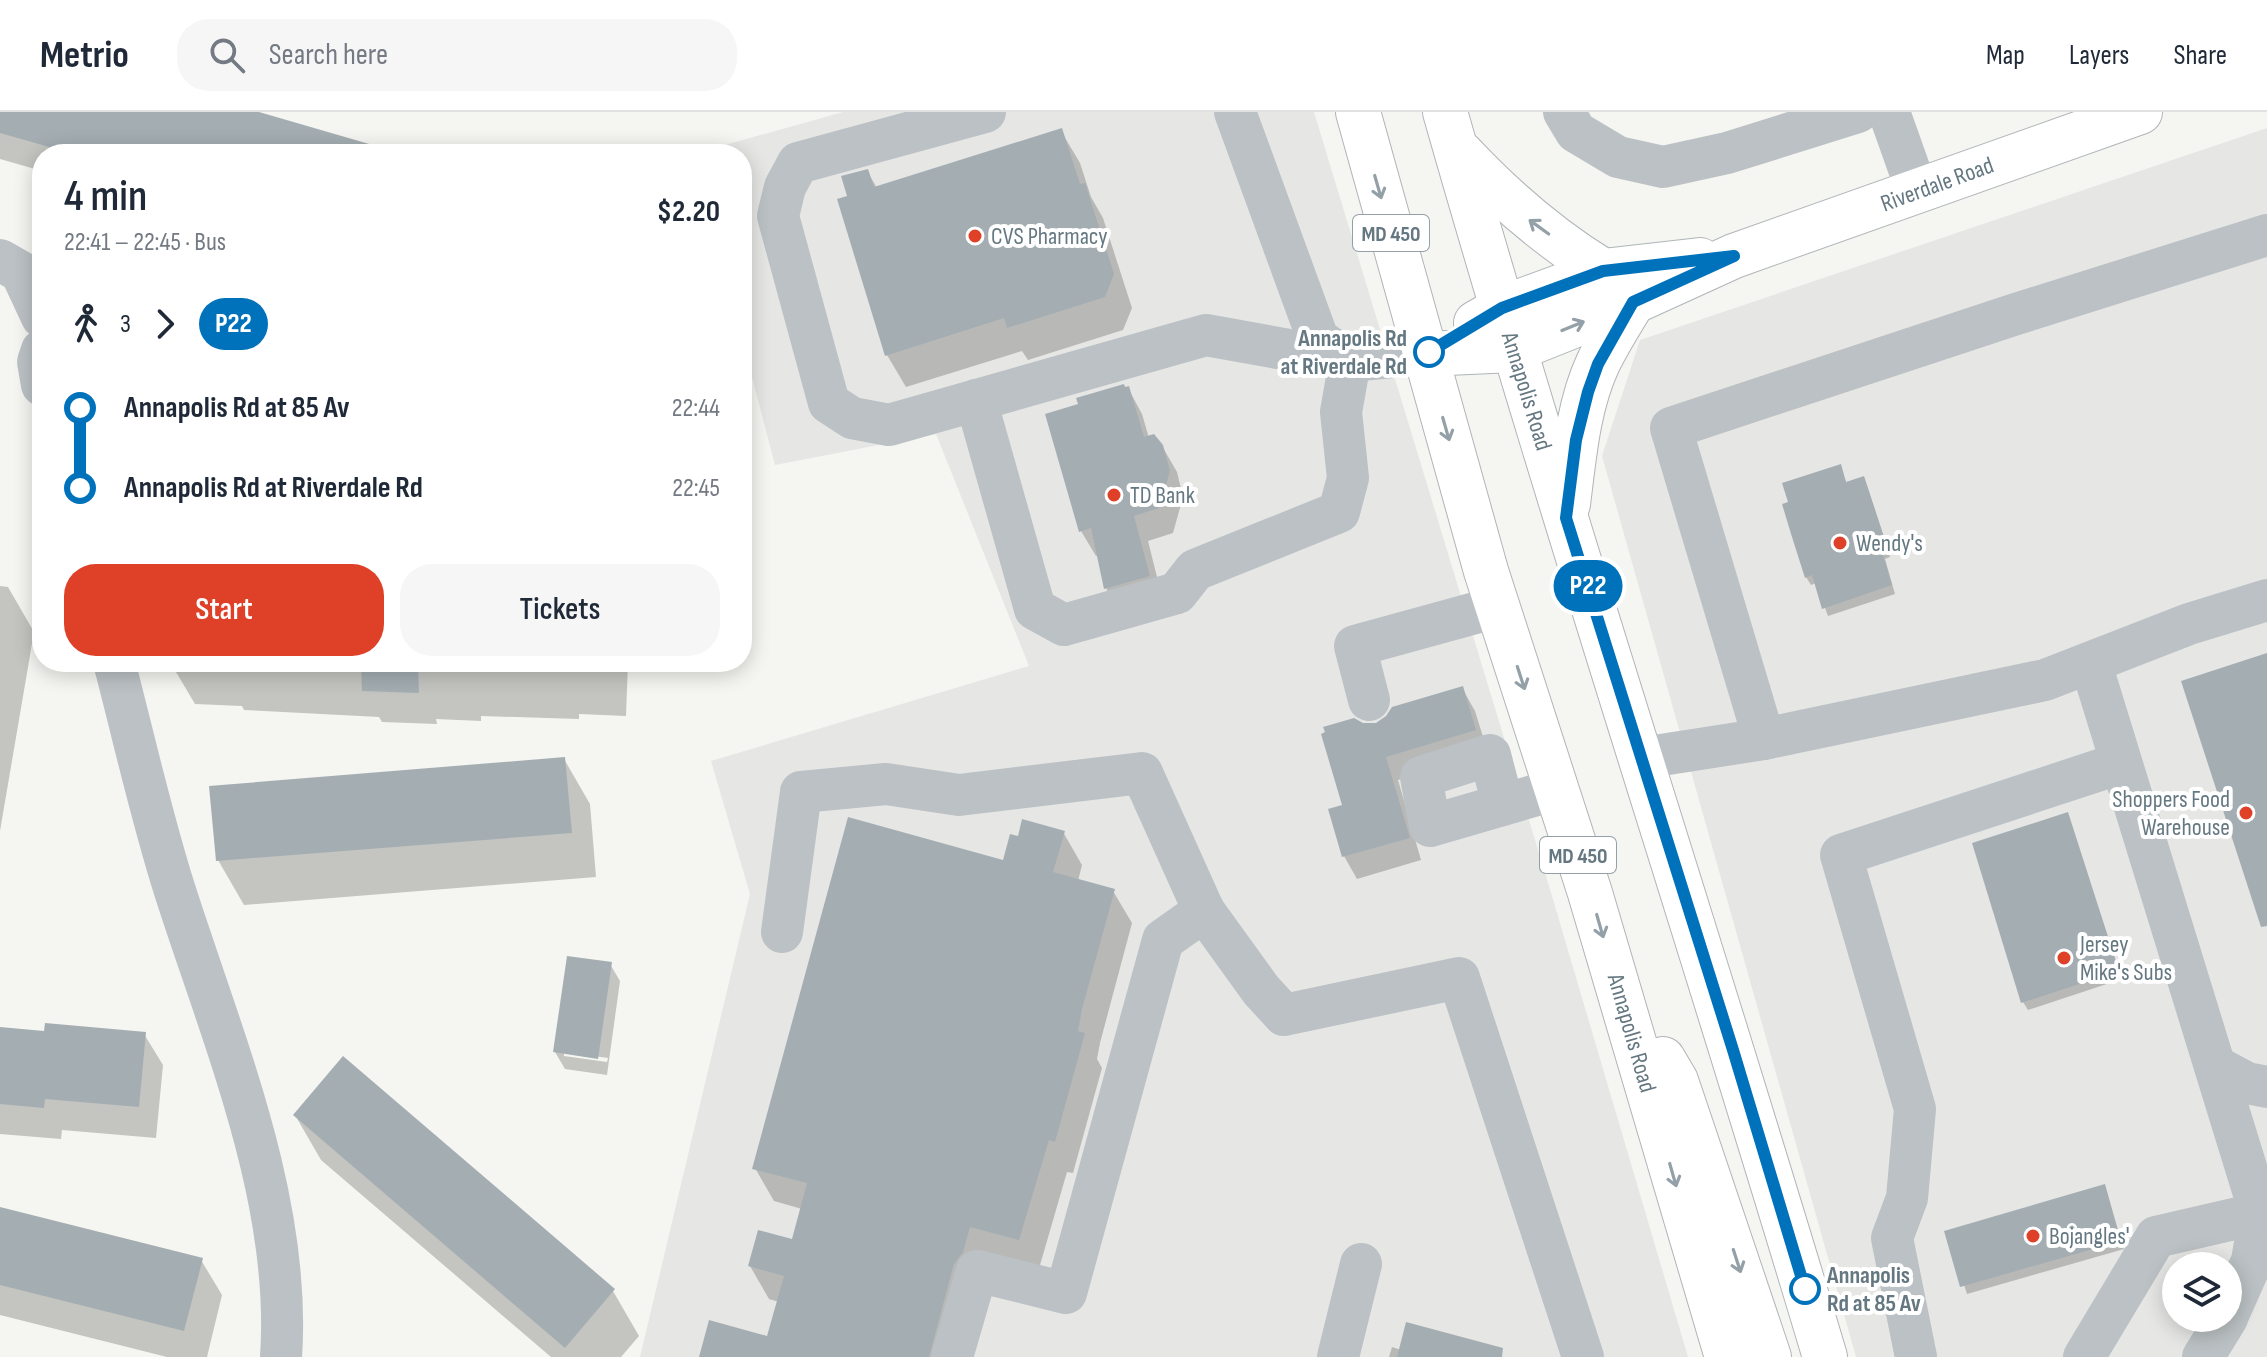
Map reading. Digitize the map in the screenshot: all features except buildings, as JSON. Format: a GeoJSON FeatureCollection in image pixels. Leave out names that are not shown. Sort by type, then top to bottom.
{"type":"FeatureCollection","features":[{"type":"Feature","properties":{"kind":"main road","name":"Annapolis Road"},"geometry":{"type":"LineString","coordinates":[[1358,112],[1497,607],[1618,986],[1727,1357]]}},
{"type":"Feature","properties":{"kind":"main road","name":"Riverdale Road"},"geometry":{"type":"LineString","coordinates":[[1425,354],[1513,350],[1633,302],[1734,256],[2137,112]]}},
{"type":"Feature","properties":{"kind":"main road","name":"Annapolis Road"},"geometry":{"type":"LineString","coordinates":[[1450,130],[1513,350],[1642,758],[1825,1357]]}},
{"type":"Feature","properties":{"kind":"main road"},"geometry":{"type":"LineString","coordinates":[[1450,130],[1524,216],[1603,271]]}},
{"type":"Feature","properties":{"kind":"main road","name":"Riverdale Road"},"geometry":{"type":"LineString","coordinates":[[1425,354],[1502,308],[1603,271],[1734,256]]}},
{"type":"Feature","properties":{"kind":"main road"},"geometry":{"type":"LineString","coordinates":[[1566,518],[1576,440],[1588,392],[1598,364],[1633,302]]}},
{"type":"Feature","properties":{"kind":"main road"},"geometry":{"type":"LineString","coordinates":[[1618,986],[1676,1081],[1769,1357]]}},
{"type":"Feature","properties":{"kind":"street"},"geometry":{"type":"LineString","coordinates":[[985,112],[798,163],[785,187],[778,216],[829,403],[852,418],[889,425],[1206,335],[1350,361],[1425,354]]}},
{"type":"Feature","properties":{"kind":"street"},"geometry":{"type":"LineString","coordinates":[[1235,112],[1318,339],[1350,361]]}},
{"type":"Feature","properties":{"kind":"street"},"geometry":{"type":"LineString","coordinates":[[1564,112],[1576,132],[1618,157],[1663,167],[1727,153],[1858,112]]}},
{"type":"Feature","properties":{"kind":"street"},"geometry":{"type":"LineString","coordinates":[[1889,112],[1917,191]]}},
{"type":"Feature","properties":{"kind":"street"},"geometry":{"type":"LineString","coordinates":[[1764,739],[1671,428],[2267,235]]}},
{"type":"Feature","properties":{"kind":"street"},"geometry":{"type":"LineString","coordinates":[[0,260],[21,272],[32,296]]}},
{"type":"Feature","properties":{"kind":"street"},"geometry":{"type":"LineString","coordinates":[[976,400],[1035,609],[1064,625],[1177,593],[1195,570],[1339,512],[1348,478],[1341,412],[1350,361]]}},
{"type":"Feature","properties":{"kind":"street"},"geometry":{"type":"LineString","coordinates":[[1642,758],[1764,739],[2045,680],[2189,624],[2267,600]]}},
{"type":"Feature","properties":{"kind":"street"},"geometry":{"type":"LineString","coordinates":[[1369,700],[1355,646],[1497,607]]}},
{"type":"Feature","properties":{"kind":"street"},"geometry":{"type":"LineString","coordinates":[[2091,664],[2215,1066],[2264,1204],[2252,1261],[2242,1283]]}},
{"type":"Feature","properties":{"kind":"street"},"geometry":{"type":"LineString","coordinates":[[117,672],[174,887],[237,1080],[268,1191],[280,1280],[281,1357]]}},
{"type":"Feature","properties":{"kind":"street"},"geometry":{"type":"LineString","coordinates":[[1916,1357],[1892,1238],[1907,1198],[1915,1109],[1841,855],[2121,763]]}},
{"type":"Feature","properties":{"kind":"street"},"geometry":{"type":"LineString","coordinates":[[782,932],[801,792],[886,784],[959,795],[1142,773],[1204,911],[1261,990],[1284,1015],[1459,978],[1583,1357]]}},
{"type":"Feature","properties":{"kind":"street"},"geometry":{"type":"LineString","coordinates":[[1503,805],[1557,789]]}},
{"type":"Feature","properties":{"kind":"street"},"geometry":{"type":"LineString","coordinates":[[952,1357],[977,1271],[1066,1293],[1163,940],[1204,911]]}},
{"type":"Feature","properties":{"kind":"street"},"geometry":{"type":"LineString","coordinates":[[2215,1066],[2247,1083],[2267,1087]]}},
{"type":"Feature","properties":{"kind":"street"},"geometry":{"type":"LineString","coordinates":[[2084,1357],[2156,1237],[2264,1204]]}},
{"type":"Feature","properties":{"kind":"street"},"geometry":{"type":"LineString","coordinates":[[1338,1357],[1361,1264]]}},
{"type":"Feature","properties":{"kind":"street"},"geometry":{"type":"LineString","coordinates":[[2203,1357],[2218,1332]]}},
{"type":"Feature","properties":{"kind":"shaded area"},"geometry":{"type":"Polygon","coordinates":[[[843,112],[1314,112],[1688,1357],[640,1357],[750,894],[711,761],[1029,666],[936,434],[775,465],[752,377],[752,144],[729,144],[843,112]]]}},
{"type":"Feature","properties":{"kind":"shaded area"},"geometry":{"type":"Polygon","coordinates":[[[2267,128],[2267,1357],[1856,1357],[1602,456],[1640,340],[2267,128]]]}},
{"type":"Feature","properties":{"kind":"bus line","name":"P22"},"geometry":{"type":"LineString","coordinates":[[1429,352],[1502,308],[1603,271],[1734,256],[1633,302],[1598,364],[1588,392],[1576,440],[1566,518],[1805,1289]]}},
{"type":"Feature","properties":{"kind":"place","name":"CVS Pharmacy"},"geometry":{"type":"Point","coordinates":[975,236]}},
{"type":"Feature","properties":{"kind":"place","name":"Annapolis Rd at Riverdale Rd"},"geometry":{"type":"Point","coordinates":[1429,352]}},
{"type":"Feature","properties":{"kind":"place","name":"TD Bank"},"geometry":{"type":"Point","coordinates":[1114,495]}},
{"type":"Feature","properties":{"kind":"place","name":"Wendy's"},"geometry":{"type":"Point","coordinates":[1840,543]}},
{"type":"Feature","properties":{"kind":"place","name":"Shoppers Food Warehouse"},"geometry":{"type":"Point","coordinates":[2246,813]}},
{"type":"Feature","properties":{"kind":"place","name":"Jersey Mike's Subs"},"geometry":{"type":"Point","coordinates":[2064,958]}},
{"type":"Feature","properties":{"kind":"place","name":"Bojangles'"},"geometry":{"type":"Point","coordinates":[2033,1236]}},
{"type":"Feature","properties":{"kind":"place","name":"Annapolis Rd at 85 Av"},"geometry":{"type":"Point","coordinates":[1805,1289]}}]}
